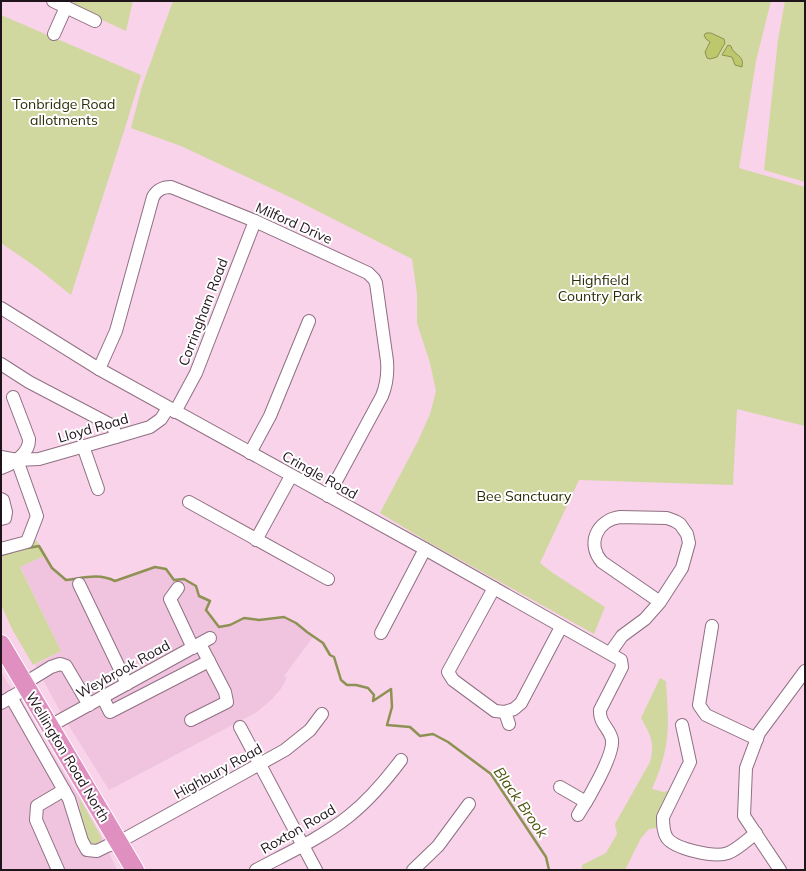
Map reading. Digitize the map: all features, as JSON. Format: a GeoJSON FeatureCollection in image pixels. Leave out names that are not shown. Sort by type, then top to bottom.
{"type":"FeatureCollection","features":[{"type":"Feature","properties":{"kind":"highway","name":"Wellington Road North"},"geometry":{"type":"LineString","coordinates":[[1,644],[134,870]]}},
{"type":"Feature","properties":{"kind":"street"},"geometry":{"type":"LineString","coordinates":[[53,1],[95,21]]}},
{"type":"Feature","properties":{"kind":"street"},"geometry":{"type":"LineString","coordinates":[[54,34],[66,7]]}},
{"type":"Feature","properties":{"kind":"street","name":"Milford Drive"},"geometry":{"type":"LineString","coordinates":[[99,369],[116,331],[153,197],[155,193],[164,187],[171,187],[255,220],[360,270],[374,279],[376,283],[388,361],[388,373],[382,396],[328,496]]}},
{"type":"Feature","properties":{"kind":"street","name":"Corringham Road"},"geometry":{"type":"LineString","coordinates":[[171,410],[196,373],[255,220]]}},
{"type":"Feature","properties":{"kind":"street","name":"Cringle Road"},"geometry":{"type":"LineString","coordinates":[[1,308],[99,369],[171,410],[426,549],[621,660],[622,667],[600,710],[602,722],[611,737],[612,742],[609,757],[586,802]]}},
{"type":"Feature","properties":{"kind":"street"},"geometry":{"type":"LineString","coordinates":[[250,453],[270,416],[309,321]]}},
{"type":"Feature","properties":{"kind":"street"},"geometry":{"type":"LineString","coordinates":[[1,364],[29,382],[113,426],[116,437]]}},
{"type":"Feature","properties":{"kind":"street"},"geometry":{"type":"LineString","coordinates":[[13,396],[30,442],[17,460],[36,513],[30,510],[23,511]]}},
{"type":"Feature","properties":{"kind":"street","name":"Lloyd Road"},"geometry":{"type":"LineString","coordinates":[[1,457],[17,460],[39,459],[153,425],[171,410]]}},
{"type":"Feature","properties":{"kind":"street"},"geometry":{"type":"LineString","coordinates":[[83,446],[98,489]]}},
{"type":"Feature","properties":{"kind":"street","name":"Lloyd Road"},"geometry":{"type":"LineString","coordinates":[[1,468],[8,466],[17,460]]}},
{"type":"Feature","properties":{"kind":"street"},"geometry":{"type":"LineString","coordinates":[[256,540],[291,476]]}},
{"type":"Feature","properties":{"kind":"street"},"geometry":{"type":"LineString","coordinates":[[1,499],[3,500],[6,512],[4,518],[1,519]]}},
{"type":"Feature","properties":{"kind":"street"},"geometry":{"type":"LineString","coordinates":[[189,502],[328,579]]}},
{"type":"Feature","properties":{"kind":"street"},"geometry":{"type":"LineString","coordinates":[[1,550],[27,542],[37,516]]}},
{"type":"Feature","properties":{"kind":"street"},"geometry":{"type":"LineString","coordinates":[[610,653],[622,636],[645,619],[660,602],[682,568],[689,543],[687,534],[680,524],[666,518],[620,517],[613,518],[606,522],[594,540],[593,546],[597,556],[602,562],[660,602]]}},
{"type":"Feature","properties":{"kind":"street"},"geometry":{"type":"LineString","coordinates":[[381,633],[426,549]]}},
{"type":"Feature","properties":{"kind":"street"},"geometry":{"type":"LineString","coordinates":[[79,584],[127,684]]}},
{"type":"Feature","properties":{"kind":"street"},"geometry":{"type":"LineString","coordinates":[[178,588],[170,599],[196,646],[209,661],[225,692],[227,702],[191,720]]}},
{"type":"Feature","properties":{"kind":"street"},"geometry":{"type":"LineString","coordinates":[[494,588],[448,672],[453,680],[507,718],[514,708],[520,703],[561,627]]}},
{"type":"Feature","properties":{"kind":"street"},"geometry":{"type":"LineString","coordinates":[[712,626],[699,705],[706,715],[757,739]]}},
{"type":"Feature","properties":{"kind":"street","name":"Weybrook Road"},"geometry":{"type":"LineString","coordinates":[[50,726],[210,638]]}},
{"type":"Feature","properties":{"kind":"street"},"geometry":{"type":"LineString","coordinates":[[103,698],[110,712],[209,661]]}},
{"type":"Feature","properties":{"kind":"street"},"geometry":{"type":"LineString","coordinates":[[58,870],[36,820],[37,806],[64,790],[6,700],[51,667],[60,664],[66,666],[89,705]]}},
{"type":"Feature","properties":{"kind":"street"},"geometry":{"type":"LineString","coordinates":[[780,870],[744,816],[746,768],[759,733],[803,679]]}},
{"type":"Feature","properties":{"kind":"street","name":"Highbury Road"},"geometry":{"type":"LineString","coordinates":[[64,790],[69,799],[82,841],[87,850],[97,851],[118,842],[285,750],[310,730],[322,714]]}},
{"type":"Feature","properties":{"kind":"street"},"geometry":{"type":"LineString","coordinates":[[682,725],[690,762],[663,817],[662,826],[667,838],[675,845],[685,849],[719,855],[729,853],[756,833]]}},
{"type":"Feature","properties":{"kind":"street"},"geometry":{"type":"LineString","coordinates":[[240,727],[316,870]]}},
{"type":"Feature","properties":{"kind":"street","name":"Roxton Road"},"geometry":{"type":"LineString","coordinates":[[256,870],[303,845],[350,816],[382,786],[401,760]]}},
{"type":"Feature","properties":{"kind":"street"},"geometry":{"type":"LineString","coordinates":[[560,787],[586,802],[578,816]]}},
{"type":"Feature","properties":{"kind":"street"},"geometry":{"type":"LineString","coordinates":[[413,870],[438,846],[469,804]]}},
{"type":"Feature","properties":{"kind":"shaded area"},"geometry":{"type":"Polygon","coordinates":[[[706,33],[711,33],[724,39],[725,43],[717,57],[710,59],[707,58],[705,52],[710,42],[704,35],[706,33]]]}},
{"type":"Feature","properties":{"kind":"shaded area"},"geometry":{"type":"Polygon","coordinates":[[[728,45],[731,46],[734,52],[742,60],[742,67],[735,65],[732,57],[722,55],[728,45]]]}},
{"type":"Feature","properties":{"kind":"shaded area"},"geometry":{"type":"Polygon","coordinates":[[[45,556],[52,569],[66,580],[95,576],[107,577],[115,581],[155,567],[166,569],[173,580],[184,579],[196,586],[199,596],[210,601],[206,610],[219,627],[230,625],[244,619],[259,621],[284,618],[296,623],[313,637],[284,676],[287,678],[280,690],[257,712],[109,790],[61,713],[35,665],[61,651],[20,566],[45,556]]]}},
{"type":"Feature","properties":{"kind":"shaded area"},"geometry":{"type":"Polygon","coordinates":[[[1,672],[79,797],[100,834],[117,870],[1,870],[1,672]]]}},
{"type":"Feature","properties":{"kind":"green space"},"geometry":{"type":"Polygon","coordinates":[[[75,1],[133,1],[126,31],[72,6],[75,1]]]}},
{"type":"Feature","properties":{"kind":"green space","name":"Highfield Country Park"},"geometry":{"type":"Polygon","coordinates":[[[173,1],[771,1],[756,61],[739,168],[805,187],[805,426],[737,409],[733,485],[579,480],[540,563],[605,607],[594,634],[428,542],[380,513],[418,441],[430,414],[436,391],[430,363],[417,323],[417,294],[412,259],[294,199],[181,146],[131,128],[142,86],[173,1]]]}},
{"type":"Feature","properties":{"kind":"green space"},"geometry":{"type":"Polygon","coordinates":[[[785,1],[805,1],[805,182],[764,170],[778,40],[785,1]]]}},
{"type":"Feature","properties":{"kind":"green space","name":"Tonbridge Road allotments"},"geometry":{"type":"Polygon","coordinates":[[[1,15],[141,75],[71,295],[36,267],[1,243],[1,15]]]}},
{"type":"Feature","properties":{"kind":"green space"},"geometry":{"type":"Polygon","coordinates":[[[36,540],[46,555],[20,567],[61,651],[33,665],[12,629],[1,604],[1,551],[28,544],[36,540]]]}},
{"type":"Feature","properties":{"kind":"green space"},"geometry":{"type":"Polygon","coordinates":[[[660,678],[666,681],[668,731],[663,758],[652,789],[664,792],[674,789],[660,812],[656,828],[649,829],[641,838],[625,870],[582,870],[582,865],[606,853],[617,834],[615,824],[650,762],[652,749],[651,739],[641,718],[660,678]]]}},
{"type":"Feature","properties":{"kind":"green space"},"geometry":{"type":"Polygon","coordinates":[[[79,797],[101,837],[100,842],[94,846],[89,841],[84,830],[79,797]]]}},
{"type":"Feature","properties":{"kind":"waterway","name":"Black Brook"},"geometry":{"type":"LineString","coordinates":[[28,548],[39,546],[52,568],[66,580],[85,577],[103,577],[115,581],[155,567],[166,569],[174,580],[184,579],[196,586],[199,596],[210,601],[206,610],[219,627],[230,625],[244,618],[259,620],[284,617],[296,623],[323,643],[330,655],[334,657],[341,680],[347,685],[356,685],[368,688],[374,695],[373,701],[391,689],[392,707],[387,725],[410,727],[420,736],[433,734],[448,742],[491,774],[546,857],[549,870]]}},
{"type":"Feature","properties":{"kind":"waterway","name":"Black Brook"},"geometry":{"type":"LineString","coordinates":[[1,555],[11,552]]}},
{"type":"Feature","properties":{"kind":"park label","name":"Bee Sanctuary"},"geometry":{"type":"Point","coordinates":[524,496]}}]}
